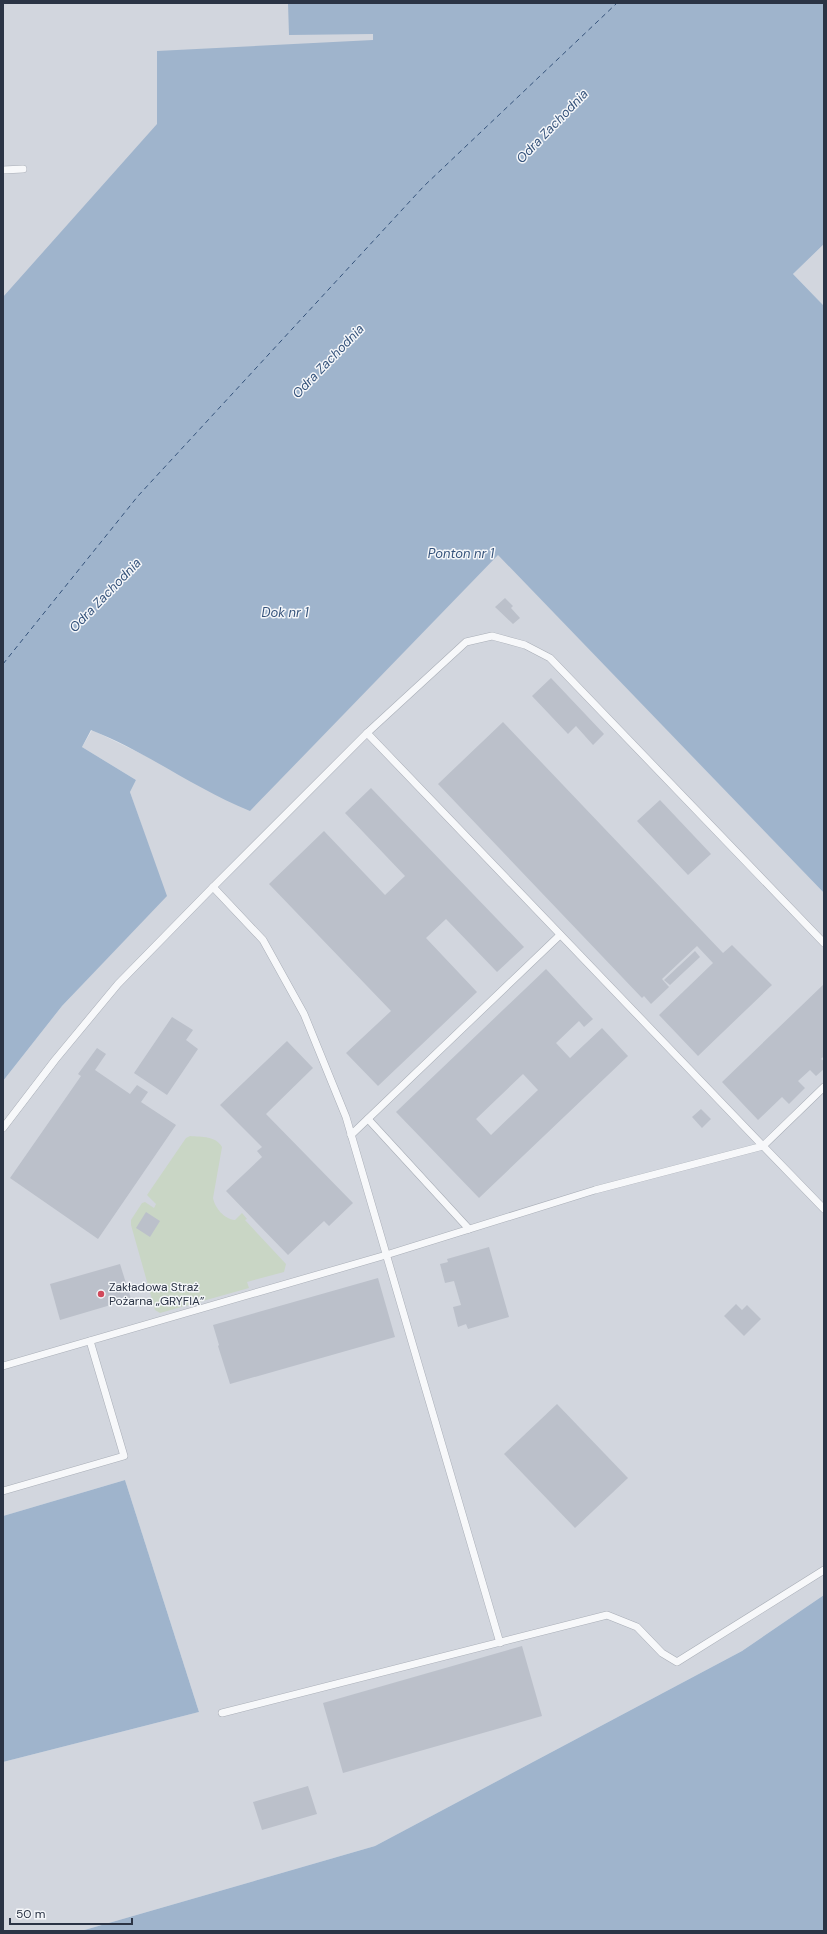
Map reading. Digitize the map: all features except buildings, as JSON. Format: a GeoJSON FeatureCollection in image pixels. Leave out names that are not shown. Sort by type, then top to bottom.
{"type":"FeatureCollection","features":[{"type":"Feature","properties":{"kind":"lane"},"geometry":{"type":"LineString","coordinates":[[3,170],[23,169]]}},
{"type":"Feature","properties":{"kind":"lane"},"geometry":{"type":"LineString","coordinates":[[3,1128],[54,1060],[118,984],[213,887],[367,733],[466,642],[492,636],[524,645],[550,658],[824,943]]}},
{"type":"Feature","properties":{"kind":"lane"},"geometry":{"type":"LineString","coordinates":[[367,733],[824,1209]]}},
{"type":"Feature","properties":{"kind":"lane"},"geometry":{"type":"LineString","coordinates":[[213,887],[267,946],[304,1014],[346,1117],[500,1643]]}},
{"type":"Feature","properties":{"kind":"lane"},"geometry":{"type":"LineString","coordinates":[[351,1135],[560,935]]}},
{"type":"Feature","properties":{"kind":"lane"},"geometry":{"type":"LineString","coordinates":[[3,1366],[386,1255],[595,1190],[763,1146],[824,1087]]}},
{"type":"Feature","properties":{"kind":"lane"},"geometry":{"type":"LineString","coordinates":[[368,1119],[469,1229]]}},
{"type":"Feature","properties":{"kind":"lane"},"geometry":{"type":"LineString","coordinates":[[3,1491],[124,1456],[90,1341]]}},
{"type":"Feature","properties":{"kind":"lane"},"geometry":{"type":"LineString","coordinates":[[222,1713],[607,1615],[638,1627],[662,1653],[676,1662],[824,1570]]}},
{"type":"Feature","properties":{"kind":"shaded area"},"geometry":{"type":"Polygon","coordinates":[[[3,3],[436,3],[3,449],[3,3]]]}},
{"type":"Feature","properties":{"kind":"shaded area"},"geometry":{"type":"Polygon","coordinates":[[[824,244],[824,306],[793,274],[824,244]]]}},
{"type":"Feature","properties":{"kind":"shaded area"},"geometry":{"type":"Polygon","coordinates":[[[498,554],[824,893],[824,1595],[742,1651],[375,1846],[81,1931],[3,1931],[3,1762],[199,1712],[125,1480],[3,1516],[3,1081],[62,1006],[166,896],[130,792],[136,780],[82,747],[92,730],[152,759],[250,810],[498,554]]]}},
{"type":"Feature","properties":{"kind":"green space"},"geometry":{"type":"Polygon","coordinates":[[[190,1136],[212,1139],[219,1143],[222,1147],[213,1198],[218,1209],[227,1218],[235,1220],[242,1213],[247,1219],[245,1220],[286,1264],[284,1272],[247,1282],[249,1288],[160,1313],[155,1310],[131,1225],[131,1220],[142,1203],[145,1202],[154,1208],[156,1204],[147,1195],[186,1138],[190,1136]]]}},
{"type":"Feature","properties":{"kind":"water"},"geometry":{"type":"Polygon","coordinates":[[[288,3],[824,3],[824,244],[793,274],[824,306],[824,893],[498,555],[250,811],[210,792],[132,749],[91,730],[82,747],[136,780],[130,792],[167,896],[62,1006],[3,1081],[3,297],[157,124],[157,51],[373,40],[373,34],[289,35],[288,3]]]}},
{"type":"Feature","properties":{"kind":"water"},"geometry":{"type":"Polygon","coordinates":[[[125,1480],[199,1712],[3,1762],[3,1516],[125,1480]]]}},
{"type":"Feature","properties":{"kind":"water"},"geometry":{"type":"Polygon","coordinates":[[[824,1595],[824,1931],[81,1931],[375,1846],[742,1651],[824,1595]]]}},
{"type":"Feature","properties":{"kind":"ferry route"},"geometry":{"type":"LineString","coordinates":[[3,664],[138,496],[424,186],[617,3]]}},
{"type":"Feature","properties":{"kind":"place","name":"Zakładowa Straż Pożarna „GRYFIA”"},"geometry":{"type":"Point","coordinates":[101,1294]}},
{"type":"Feature","properties":{"kind":"water label","name":"Odra Zachodnia"},"geometry":{"type":"Point","coordinates":[552,126]}},
{"type":"Feature","properties":{"kind":"water label","name":"Odra Zachodnia"},"geometry":{"type":"Point","coordinates":[328,361]}},
{"type":"Feature","properties":{"kind":"water label","name":"Ponton nr 1"},"geometry":{"type":"Point","coordinates":[461,553]}},
{"type":"Feature","properties":{"kind":"water label","name":"Odra Zachodnia"},"geometry":{"type":"Point","coordinates":[105,595]}},
{"type":"Feature","properties":{"kind":"water label","name":"Dok nr 1"},"geometry":{"type":"Point","coordinates":[285,612]}}]}
